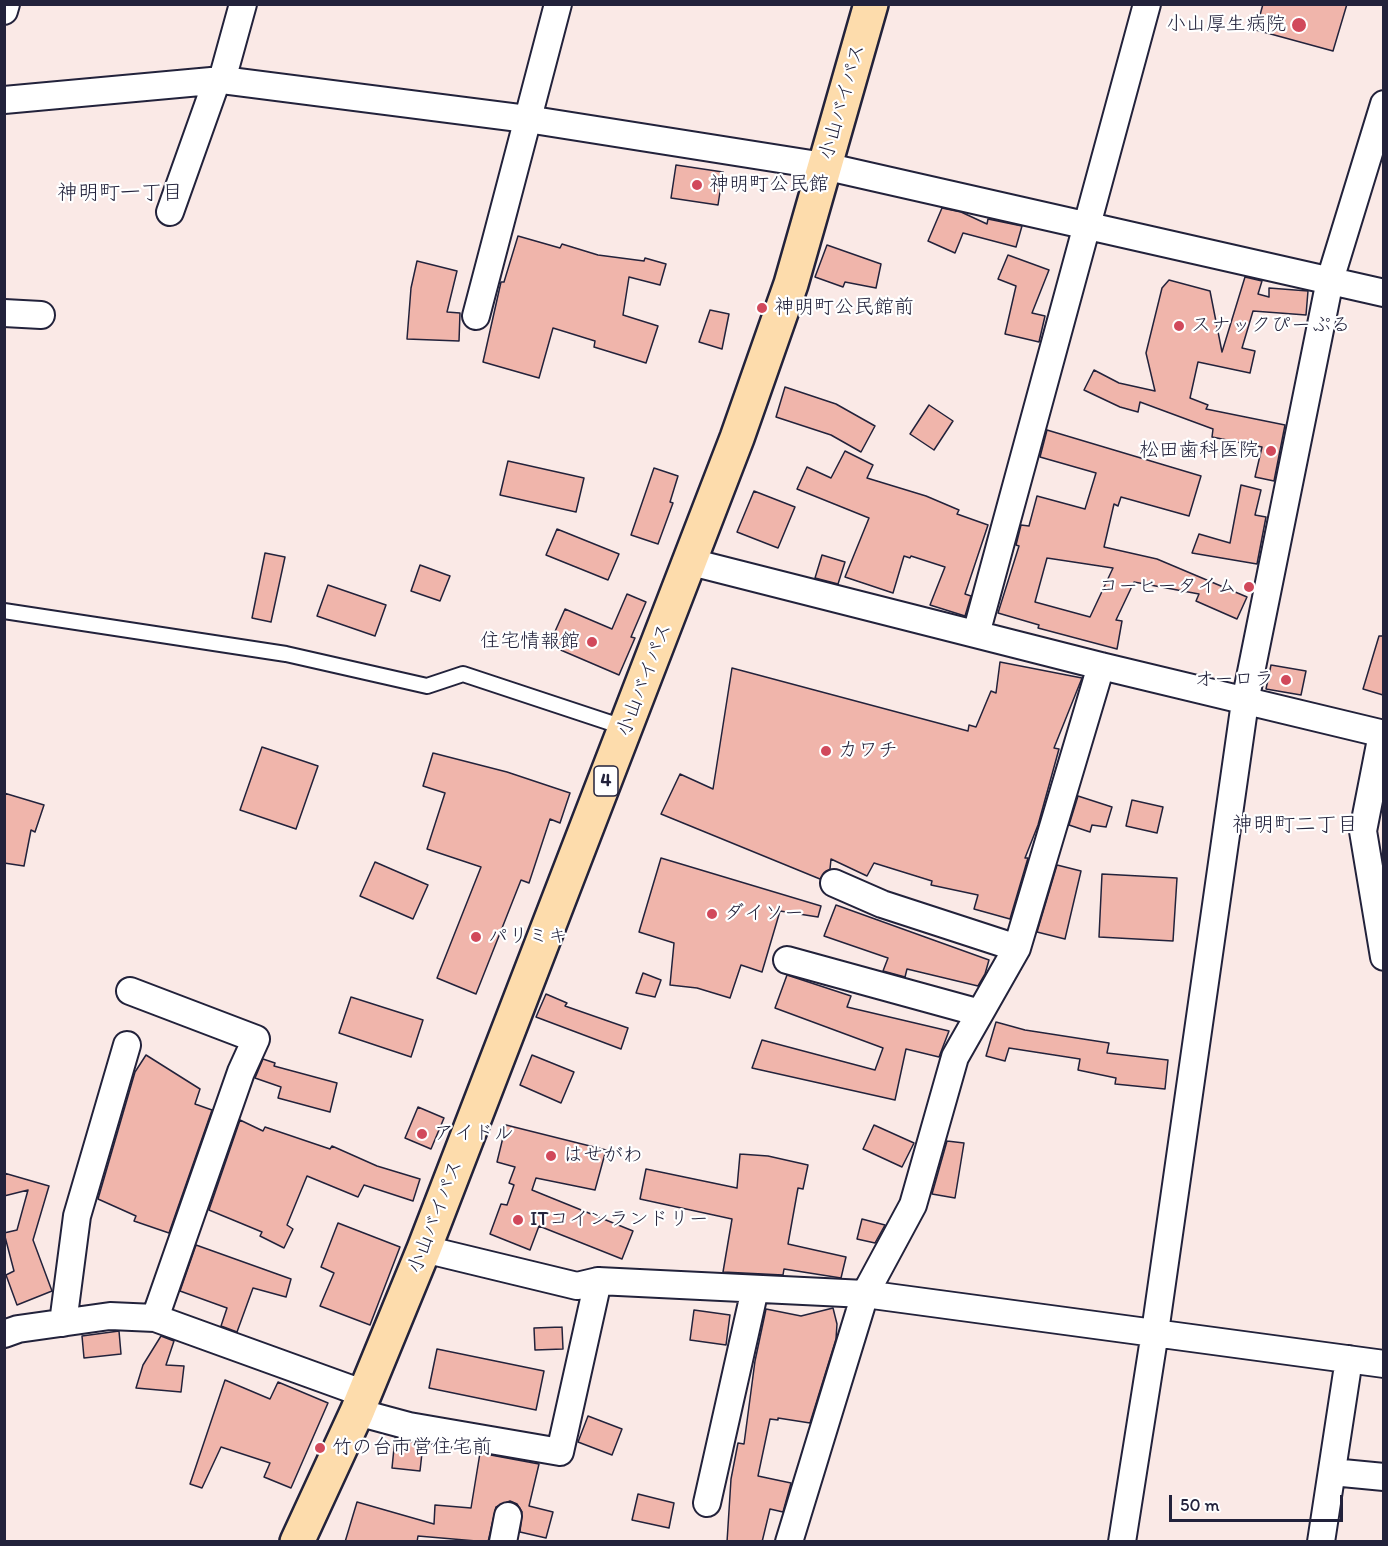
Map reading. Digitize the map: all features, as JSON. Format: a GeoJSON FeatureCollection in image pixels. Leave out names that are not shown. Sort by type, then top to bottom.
{"type":"FeatureCollection","features":[{"type":"Feature","properties":{"kind":"highway","name":"小山バイパス"},"geometry":{"type":"LineString","coordinates":[[297,1542],[361,1403],[424,1249],[691,562],[768,356],[792,284],[872,4]]}},
{"type":"Feature","properties":{"kind":"street"},"geometry":{"type":"LineString","coordinates":[[4,11],[6,4]]}},
{"type":"Feature","properties":{"kind":"street"},"geometry":{"type":"LineString","coordinates":[[170,212],[220,80],[243,4]]}},
{"type":"Feature","properties":{"kind":"street"},"geometry":{"type":"LineString","coordinates":[[476,316],[558,4]]}},
{"type":"Feature","properties":{"kind":"street"},"geometry":{"type":"LineString","coordinates":[[976,634],[1089,225],[1147,4]]}},
{"type":"Feature","properties":{"kind":"street"},"geometry":{"type":"LineString","coordinates":[[4,100],[220,80],[527,119],[824,166],[1383,293]]}},
{"type":"Feature","properties":{"kind":"street"},"geometry":{"type":"LineString","coordinates":[[1122,1542],[1155,1332],[1245,702],[1330,280],[1383,104]]}},
{"type":"Feature","properties":{"kind":"street"},"geometry":{"type":"LineString","coordinates":[[4,313],[41,315]]}},
{"type":"Feature","properties":{"kind":"street"},"geometry":{"type":"LineString","coordinates":[[691,562],[1245,702],[1383,734],[1363,831],[1383,957]]}},
{"type":"Feature","properties":{"kind":"street"},"geometry":{"type":"LineString","coordinates":[[789,1542],[865,1294],[913,1205],[955,1057],[1017,948],[1101,666]]}},
{"type":"Feature","properties":{"kind":"street"},"geometry":{"type":"LineString","coordinates":[[834,883],[882,904],[1017,948]]}},
{"type":"Feature","properties":{"kind":"street"},"geometry":{"type":"LineString","coordinates":[[787,960],[980,1013]]}},
{"type":"Feature","properties":{"kind":"street"},"geometry":{"type":"LineString","coordinates":[[130,991],[256,1039],[240,1072],[154,1318]]}},
{"type":"Feature","properties":{"kind":"street"},"geometry":{"type":"LineString","coordinates":[[63,1323],[77,1216],[127,1045]]}},
{"type":"Feature","properties":{"kind":"street"},"geometry":{"type":"LineString","coordinates":[[424,1249],[577,1286],[598,1281],[865,1294],[1383,1364]]}},
{"type":"Feature","properties":{"kind":"street"},"geometry":{"type":"LineString","coordinates":[[4,1334],[110,1316],[154,1318],[409,1425],[560,1452],[598,1281]]}},
{"type":"Feature","properties":{"kind":"street"},"geometry":{"type":"LineString","coordinates":[[707,1503],[755,1289]]}},
{"type":"Feature","properties":{"kind":"street"},"geometry":{"type":"LineString","coordinates":[[1321,1542],[1349,1359]]}},
{"type":"Feature","properties":{"kind":"street"},"geometry":{"type":"LineString","coordinates":[[1332,1472],[1383,1477]]}},
{"type":"Feature","properties":{"kind":"street"},"geometry":{"type":"LineString","coordinates":[[503,1542],[508,1516]]}},
{"type":"Feature","properties":{"kind":"lane"},"geometry":{"type":"LineString","coordinates":[[4,611],[286,654],[427,686],[463,674],[626,728]]}},
{"type":"Feature","properties":{"kind":"building","name":"小山厚生病院"},"geometry":{"type":"Polygon","coordinates":[[[1263,4],[1347,4],[1333,51],[1256,30],[1263,4]]]}},
{"type":"Feature","properties":{"kind":"building","name":"神明町公民館"},"geometry":{"type":"Polygon","coordinates":[[[676,165],[723,172],[718,205],[671,198],[676,165]]]}},
{"type":"Feature","properties":{"kind":"building"},"geometry":{"type":"Polygon","coordinates":[[[942,208],[961,212],[987,224],[988,219],[1022,226],[1016,247],[963,233],[955,253],[928,241],[942,208]]]}},
{"type":"Feature","properties":{"kind":"building"},"geometry":{"type":"Polygon","coordinates":[[[518,236],[560,248],[562,244],[598,255],[644,261],[645,258],[666,264],[660,285],[629,277],[623,315],[658,326],[646,363],[594,347],[595,341],[553,328],[539,378],[483,362],[501,282],[504,282],[518,236]]]}},
{"type":"Feature","properties":{"kind":"building"},"geometry":{"type":"Polygon","coordinates":[[[827,245],[881,264],[876,288],[845,282],[843,287],[815,277],[827,245]]]}},
{"type":"Feature","properties":{"kind":"building"},"geometry":{"type":"Polygon","coordinates":[[[1008,255],[1049,270],[1032,313],[1045,316],[1039,342],[1005,334],[1016,286],[998,279],[1008,255]]]}},
{"type":"Feature","properties":{"kind":"building"},"geometry":{"type":"Polygon","coordinates":[[[417,261],[457,271],[447,312],[460,313],[459,341],[407,339],[411,288],[417,261]]]}},
{"type":"Feature","properties":{"kind":"building"},"geometry":{"type":"Polygon","coordinates":[[[1245,277],[1262,281],[1258,294],[1269,297],[1269,288],[1308,291],[1306,315],[1253,311],[1242,348],[1255,351],[1250,373],[1198,362],[1190,398],[1208,405],[1206,409],[1285,425],[1274,481],[1255,477],[1262,447],[1212,437],[1213,429],[1140,402],[1138,412],[1120,407],[1084,390],[1094,370],[1119,383],[1155,391],[1146,353],[1162,288],[1169,280],[1210,291],[1222,352],[1245,277]]]}},
{"type":"Feature","properties":{"kind":"building"},"geometry":{"type":"Polygon","coordinates":[[[710,310],[729,314],[722,349],[699,342],[710,310]]]}},
{"type":"Feature","properties":{"kind":"building"},"geometry":{"type":"Polygon","coordinates":[[[785,387],[836,404],[875,426],[861,452],[831,435],[776,417],[785,387]]]}},
{"type":"Feature","properties":{"kind":"building"},"geometry":{"type":"Polygon","coordinates":[[[929,405],[953,421],[934,450],[910,434],[929,405]]]}},
{"type":"Feature","properties":{"kind":"building"},"geometry":{"type":"Polygon","coordinates":[[[1047,430],[1201,476],[1189,516],[1121,497],[1118,506],[1114,504],[1104,547],[1157,559],[1247,597],[1237,619],[1196,601],[1199,594],[1134,582],[1116,620],[1122,621],[1117,649],[1038,628],[1039,625],[998,613],[1019,546],[1016,545],[1021,525],[1029,526],[1037,496],[1085,509],[1096,473],[1040,457],[1047,430]],[[1047,558],[1035,602],[1090,617],[1113,568],[1047,558]]]}},
{"type":"Feature","properties":{"kind":"building"},"geometry":{"type":"Polygon","coordinates":[[[845,451],[873,465],[867,478],[926,496],[959,510],[957,514],[988,525],[965,594],[971,596],[965,616],[930,605],[945,567],[911,556],[910,558],[904,556],[893,593],[845,577],[869,518],[797,489],[807,467],[831,478],[845,451]]]}},
{"type":"Feature","properties":{"kind":"building"},"geometry":{"type":"Polygon","coordinates":[[[508,461],[584,478],[576,512],[500,495],[508,461]]]}},
{"type":"Feature","properties":{"kind":"building"},"geometry":{"type":"Polygon","coordinates":[[[654,468],[678,476],[670,502],[673,503],[658,544],[631,535],[654,468]]]}},
{"type":"Feature","properties":{"kind":"building"},"geometry":{"type":"Polygon","coordinates":[[[1241,485],[1261,490],[1255,515],[1266,517],[1257,564],[1192,553],[1199,534],[1230,543],[1241,485]]]}},
{"type":"Feature","properties":{"kind":"building"},"geometry":{"type":"Polygon","coordinates":[[[754,491],[795,507],[778,548],[737,532],[754,491]]]}},
{"type":"Feature","properties":{"kind":"building"},"geometry":{"type":"Polygon","coordinates":[[[557,529],[619,554],[608,580],[546,555],[557,529]]]}},
{"type":"Feature","properties":{"kind":"building"},"geometry":{"type":"Polygon","coordinates":[[[265,553],[285,557],[271,622],[252,618],[265,553]]]}},
{"type":"Feature","properties":{"kind":"building"},"geometry":{"type":"Polygon","coordinates":[[[822,555],[845,562],[838,584],[815,578],[822,555]]]}},
{"type":"Feature","properties":{"kind":"building"},"geometry":{"type":"Polygon","coordinates":[[[420,565],[450,576],[440,601],[411,591],[420,565]]]}},
{"type":"Feature","properties":{"kind":"building"},"geometry":{"type":"Polygon","coordinates":[[[328,585],[386,605],[375,636],[317,616],[328,585]]]}},
{"type":"Feature","properties":{"kind":"building","name":"住宅情報館"},"geometry":{"type":"Polygon","coordinates":[[[627,594],[646,602],[631,637],[635,638],[619,675],[549,645],[565,609],[612,629],[627,594]]]}},
{"type":"Feature","properties":{"kind":"building"},"geometry":{"type":"Polygon","coordinates":[[[1379,636],[1383,636],[1383,695],[1363,689],[1379,636]]]}},
{"type":"Feature","properties":{"kind":"building"},"geometry":{"type":"Polygon","coordinates":[[[1000,662],[1082,678],[1054,748],[1059,749],[1038,825],[1025,858],[1028,858],[1010,919],[974,909],[978,895],[931,885],[932,881],[874,863],[867,876],[831,859],[830,869],[820,879],[661,814],[680,774],[713,789],[732,668],[968,731],[969,725],[976,727],[991,691],[996,693],[1000,662]]]}},
{"type":"Feature","properties":{"kind":"building","name":"オーロラ"},"geometry":{"type":"Polygon","coordinates":[[[1271,665],[1306,671],[1301,695],[1266,689],[1271,665]]]}},
{"type":"Feature","properties":{"kind":"building"},"geometry":{"type":"Polygon","coordinates":[[[262,747],[318,766],[296,829],[240,810],[262,747]]]}},
{"type":"Feature","properties":{"kind":"building"},"geometry":{"type":"Polygon","coordinates":[[[433,753],[507,772],[570,793],[560,823],[550,819],[529,883],[521,880],[476,994],[437,978],[481,867],[427,849],[445,793],[423,786],[433,753]]]}},
{"type":"Feature","properties":{"kind":"building"},"geometry":{"type":"Polygon","coordinates":[[[4,793],[44,805],[35,832],[31,830],[24,866],[4,863],[4,793]]]}},
{"type":"Feature","properties":{"kind":"building"},"geometry":{"type":"Polygon","coordinates":[[[1078,796],[1112,807],[1106,827],[1092,825],[1090,832],[1069,825],[1078,796]]]}},
{"type":"Feature","properties":{"kind":"building"},"geometry":{"type":"Polygon","coordinates":[[[1132,800],[1163,807],[1157,833],[1126,826],[1132,800]]]}},
{"type":"Feature","properties":{"kind":"building","name":"ダイソー"},"geometry":{"type":"Polygon","coordinates":[[[661,858],[821,906],[818,917],[780,911],[762,972],[741,965],[730,998],[697,988],[670,985],[674,943],[639,932],[661,858]]]}},
{"type":"Feature","properties":{"kind":"building"},"geometry":{"type":"Polygon","coordinates":[[[375,862],[428,885],[413,919],[360,896],[375,862]]]}},
{"type":"Feature","properties":{"kind":"building"},"geometry":{"type":"Polygon","coordinates":[[[1057,865],[1081,871],[1065,939],[1037,932],[1057,865]]]}},
{"type":"Feature","properties":{"kind":"building"},"geometry":{"type":"Polygon","coordinates":[[[1102,874],[1177,878],[1173,941],[1099,937],[1102,874]]]}},
{"type":"Feature","properties":{"kind":"building"},"geometry":{"type":"Polygon","coordinates":[[[836,905],[989,960],[985,974],[978,986],[907,969],[905,977],[883,971],[888,958],[824,936],[836,905]]]}},
{"type":"Feature","properties":{"kind":"building"},"geometry":{"type":"Polygon","coordinates":[[[643,973],[661,980],[655,997],[636,993],[643,973]]]}},
{"type":"Feature","properties":{"kind":"building"},"geometry":{"type":"Polygon","coordinates":[[[787,975],[851,996],[847,1007],[949,1031],[939,1057],[906,1049],[895,1100],[752,1068],[762,1040],[875,1070],[883,1048],[775,1008],[787,975]]]}},
{"type":"Feature","properties":{"kind":"building"},"geometry":{"type":"Polygon","coordinates":[[[546,994],[567,1003],[565,1006],[628,1028],[621,1049],[536,1017],[546,994]]]}},
{"type":"Feature","properties":{"kind":"building"},"geometry":{"type":"Polygon","coordinates":[[[351,997],[423,1020],[411,1057],[339,1033],[351,997]]]}},
{"type":"Feature","properties":{"kind":"building"},"geometry":{"type":"Polygon","coordinates":[[[996,1022],[1025,1030],[1109,1043],[1107,1053],[1168,1060],[1165,1089],[1115,1084],[1116,1078],[1078,1070],[1080,1059],[1009,1048],[1005,1061],[986,1056],[996,1022]]]}},
{"type":"Feature","properties":{"kind":"building"},"geometry":{"type":"Polygon","coordinates":[[[146,1055],[200,1089],[195,1104],[212,1110],[169,1233],[134,1221],[136,1216],[98,1199],[135,1072],[146,1055]]]}},
{"type":"Feature","properties":{"kind":"building"},"geometry":{"type":"Polygon","coordinates":[[[532,1055],[574,1072],[561,1103],[520,1085],[532,1055]]]}},
{"type":"Feature","properties":{"kind":"building"},"geometry":{"type":"Polygon","coordinates":[[[263,1059],[275,1063],[274,1066],[337,1083],[330,1112],[278,1098],[281,1087],[255,1078],[263,1059]]]}},
{"type":"Feature","properties":{"kind":"building"},"geometry":{"type":"Polygon","coordinates":[[[418,1107],[444,1118],[431,1149],[405,1138],[418,1107]]]}},
{"type":"Feature","properties":{"kind":"building"},"geometry":{"type":"Polygon","coordinates":[[[240,1120],[263,1131],[265,1127],[330,1149],[332,1146],[377,1166],[420,1179],[413,1201],[364,1185],[358,1197],[307,1176],[287,1225],[293,1229],[284,1248],[260,1236],[262,1232],[209,1210],[240,1120]]]}},
{"type":"Feature","properties":{"kind":"building"},"geometry":{"type":"Polygon","coordinates":[[[506,1125],[606,1150],[595,1190],[536,1178],[532,1190],[633,1231],[622,1259],[539,1226],[530,1250],[490,1234],[501,1204],[507,1205],[514,1185],[509,1183],[515,1167],[497,1162],[506,1125]]]}},
{"type":"Feature","properties":{"kind":"building"},"geometry":{"type":"Polygon","coordinates":[[[874,1125],[914,1143],[902,1167],[863,1149],[874,1125]]]}},
{"type":"Feature","properties":{"kind":"building"},"geometry":{"type":"Polygon","coordinates":[[[947,1141],[964,1143],[955,1198],[932,1194],[947,1141]]]}},
{"type":"Feature","properties":{"kind":"building"},"geometry":{"type":"Polygon","coordinates":[[[740,1154],[768,1156],[808,1165],[803,1189],[798,1188],[788,1244],[846,1257],[841,1278],[784,1269],[783,1275],[723,1272],[732,1219],[640,1199],[646,1169],[737,1188],[740,1154]]]}},
{"type":"Feature","properties":{"kind":"building"},"geometry":{"type":"Polygon","coordinates":[[[4,1173],[49,1186],[33,1240],[52,1291],[17,1305],[6,1275],[14,1271],[4,1233],[17,1230],[28,1190],[4,1196],[4,1173]]]}},
{"type":"Feature","properties":{"kind":"building"},"geometry":{"type":"Polygon","coordinates":[[[862,1219],[885,1225],[875,1243],[857,1239],[862,1219]]]}},
{"type":"Feature","properties":{"kind":"building"},"geometry":{"type":"Polygon","coordinates":[[[338,1223],[400,1247],[370,1325],[320,1306],[334,1273],[321,1267],[338,1223]]]}},
{"type":"Feature","properties":{"kind":"building"},"geometry":{"type":"Polygon","coordinates":[[[196,1245],[291,1279],[286,1297],[253,1288],[237,1332],[221,1326],[227,1308],[180,1291],[196,1245]]]}},
{"type":"Feature","properties":{"kind":"building"},"geometry":{"type":"Polygon","coordinates":[[[833,1308],[837,1324],[836,1339],[810,1423],[770,1419],[758,1476],[791,1483],[783,1512],[770,1509],[762,1542],[727,1542],[731,1479],[738,1443],[744,1444],[755,1361],[766,1309],[801,1316],[833,1308]]]}},
{"type":"Feature","properties":{"kind":"building"},"geometry":{"type":"Polygon","coordinates":[[[694,1310],[730,1315],[726,1345],[690,1340],[694,1310]]]}},
{"type":"Feature","properties":{"kind":"building"},"geometry":{"type":"Polygon","coordinates":[[[562,1327],[563,1349],[535,1350],[534,1328],[562,1327]]]}},
{"type":"Feature","properties":{"kind":"building"},"geometry":{"type":"Polygon","coordinates":[[[119,1331],[121,1354],[84,1358],[82,1336],[119,1331]]]}},
{"type":"Feature","properties":{"kind":"building"},"geometry":{"type":"Polygon","coordinates":[[[161,1336],[174,1341],[166,1365],[184,1366],[181,1392],[136,1388],[143,1365],[161,1336]]]}},
{"type":"Feature","properties":{"kind":"building"},"geometry":{"type":"Polygon","coordinates":[[[437,1349],[544,1371],[536,1410],[429,1388],[437,1349]]]}},
{"type":"Feature","properties":{"kind":"building"},"geometry":{"type":"Polygon","coordinates":[[[225,1380],[270,1399],[278,1382],[328,1403],[291,1488],[264,1477],[270,1463],[221,1447],[202,1488],[190,1484],[225,1380]]]}},
{"type":"Feature","properties":{"kind":"building"},"geometry":{"type":"Polygon","coordinates":[[[588,1416],[622,1429],[612,1455],[578,1442],[588,1416]]]}},
{"type":"Feature","properties":{"kind":"building"},"geometry":{"type":"Polygon","coordinates":[[[395,1438],[423,1444],[420,1471],[392,1468],[395,1438]]]}},
{"type":"Feature","properties":{"kind":"building"},"geometry":{"type":"Polygon","coordinates":[[[480,1453],[539,1464],[529,1506],[553,1512],[546,1538],[520,1532],[522,1512],[517,1504],[510,1501],[496,1507],[488,1542],[418,1536],[417,1542],[345,1542],[357,1502],[434,1524],[435,1505],[471,1508],[480,1453]]]}},
{"type":"Feature","properties":{"kind":"building"},"geometry":{"type":"Polygon","coordinates":[[[638,1494],[674,1503],[669,1528],[632,1520],[638,1494]]]}},
{"type":"Feature","properties":{"kind":"place","name":"小山厚生病院"},"geometry":{"type":"Point","coordinates":[1299,25]}},
{"type":"Feature","properties":{"kind":"place","name":"神明町公民館"},"geometry":{"type":"Point","coordinates":[697,185]}},
{"type":"Feature","properties":{"kind":"place","name":"神明町公民館前"},"geometry":{"type":"Point","coordinates":[762,308]}},
{"type":"Feature","properties":{"kind":"place","name":"スナックぴーぷる"},"geometry":{"type":"Point","coordinates":[1179,326]}},
{"type":"Feature","properties":{"kind":"place","name":"松田歯科医院"},"geometry":{"type":"Point","coordinates":[1271,451]}},
{"type":"Feature","properties":{"kind":"place","name":"コーヒータイム"},"geometry":{"type":"Point","coordinates":[1249,587]}},
{"type":"Feature","properties":{"kind":"place","name":"住宅情報館"},"geometry":{"type":"Point","coordinates":[592,642]}},
{"type":"Feature","properties":{"kind":"place","name":"オーロラ"},"geometry":{"type":"Point","coordinates":[1286,680]}},
{"type":"Feature","properties":{"kind":"place","name":"カワチ"},"geometry":{"type":"Point","coordinates":[826,751]}},
{"type":"Feature","properties":{"kind":"place","name":"ダイソー"},"geometry":{"type":"Point","coordinates":[712,914]}},
{"type":"Feature","properties":{"kind":"place","name":"パリミキ"},"geometry":{"type":"Point","coordinates":[476,937]}},
{"type":"Feature","properties":{"kind":"place","name":"アイドル"},"geometry":{"type":"Point","coordinates":[422,1134]}},
{"type":"Feature","properties":{"kind":"place","name":"はせがわ"},"geometry":{"type":"Point","coordinates":[551,1156]}},
{"type":"Feature","properties":{"kind":"place","name":"ITコインランドリー"},"geometry":{"type":"Point","coordinates":[518,1220]}},
{"type":"Feature","properties":{"kind":"place","name":"竹の台市営住宅前"},"geometry":{"type":"Point","coordinates":[320,1448]}},
{"type":"Feature","properties":{"kind":"district","name":"神明町一丁目"},"geometry":{"type":"Point","coordinates":[120,194]}},
{"type":"Feature","properties":{"kind":"district","name":"神明町二丁目"},"geometry":{"type":"Point","coordinates":[1295,826]}}]}
